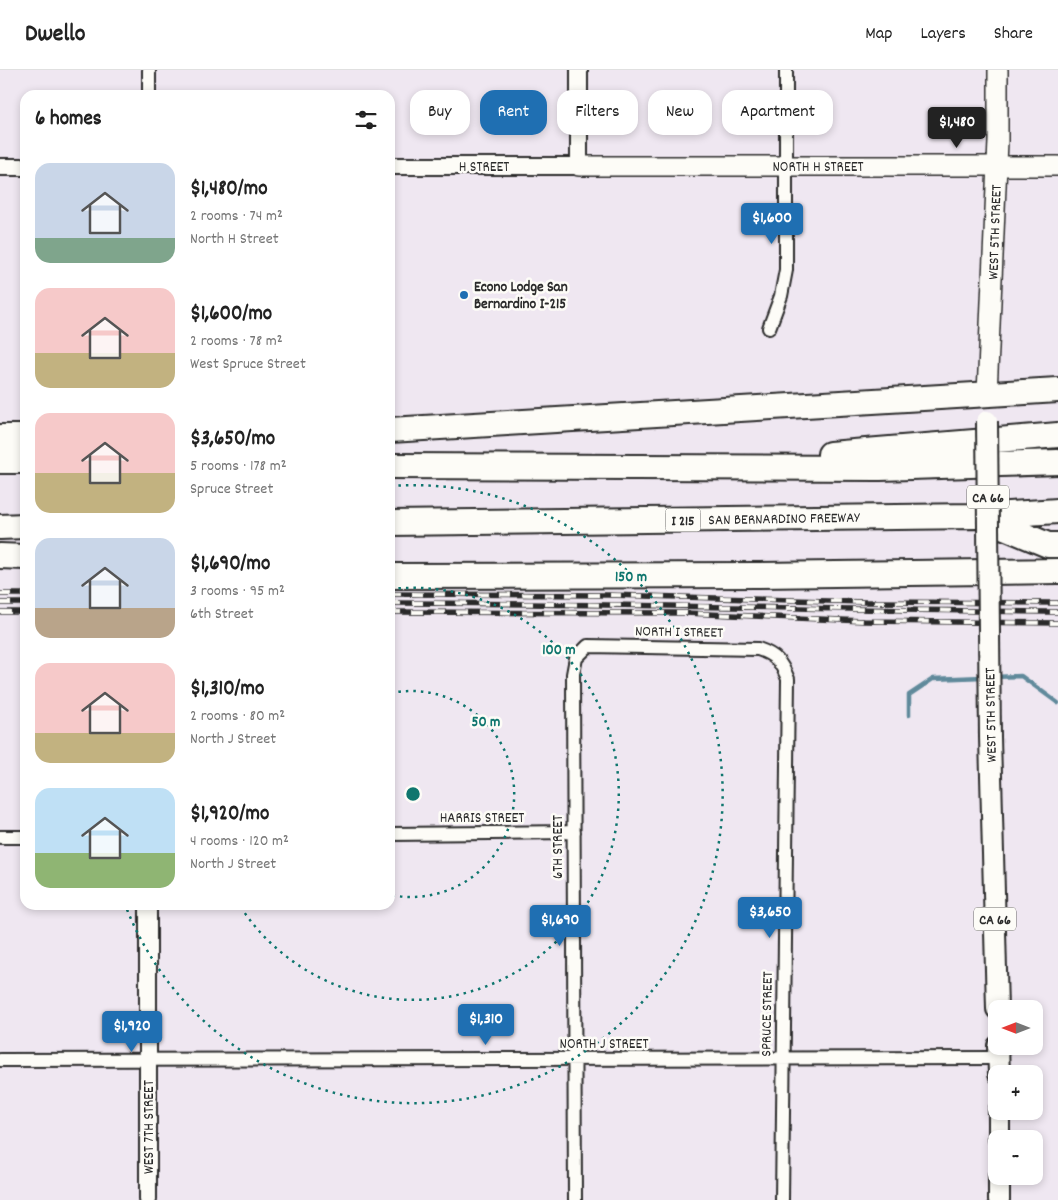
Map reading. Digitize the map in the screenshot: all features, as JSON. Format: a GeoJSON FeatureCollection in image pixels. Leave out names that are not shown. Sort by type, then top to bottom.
{"type":"FeatureCollection","features":[{"type":"Feature","properties":{"kind":"highway"},"geometry":{"type":"LineString","coordinates":[[395,430],[987,406],[1058,390]]}},
{"type":"Feature","properties":{"kind":"highway"},"geometry":{"type":"LineString","coordinates":[[626,468],[1058,435]]}},
{"type":"Feature","properties":{"kind":"highway"},"geometry":{"type":"LineString","coordinates":[[0,437],[20,437]]}},
{"type":"Feature","properties":{"kind":"highway"},"geometry":{"type":"LineString","coordinates":[[0,461],[20,461]]}},
{"type":"Feature","properties":{"kind":"highway"},"geometry":{"type":"LineString","coordinates":[[395,466],[880,468],[1058,462]]}},
{"type":"Feature","properties":{"kind":"highway","name":"SAN BERNARDINO FREEWAY"},"geometry":{"type":"LineString","coordinates":[[395,523],[976,516],[1058,511]]}},
{"type":"Feature","properties":{"kind":"highway"},"geometry":{"type":"LineString","coordinates":[[976,516],[1048,545],[1058,545]]}},
{"type":"Feature","properties":{"kind":"highway"},"geometry":{"type":"LineString","coordinates":[[0,527],[20,526]]}},
{"type":"Feature","properties":{"kind":"highway"},"geometry":{"type":"LineString","coordinates":[[0,556],[20,557]]}},
{"type":"Feature","properties":{"kind":"highway"},"geometry":{"type":"LineString","coordinates":[[395,576],[760,575],[1058,571]]}},
{"type":"Feature","properties":{"kind":"main road","name":"WEST 5TH STREET"},"geometry":{"type":"LineString","coordinates":[[997,1000],[990,737],[987,406],[997,166],[998,70]]}},
{"type":"Feature","properties":{"kind":"main road","name":"NORTH H STREET"},"geometry":{"type":"LineString","coordinates":[[579,166],[1058,166]]}},
{"type":"Feature","properties":{"kind":"main road"},"geometry":{"type":"LineString","coordinates":[[999,1185],[999,1200]]}},
{"type":"Feature","properties":{"kind":"street"},"geometry":{"type":"LineString","coordinates":[[149,70],[149,90]]}},
{"type":"Feature","properties":{"kind":"street"},"geometry":{"type":"LineString","coordinates":[[579,70],[579,166]]}},
{"type":"Feature","properties":{"kind":"street"},"geometry":{"type":"LineString","coordinates":[[768,328],[781,296],[786,270],[786,70]]}},
{"type":"Feature","properties":{"kind":"street","name":"H STREET"},"geometry":{"type":"LineString","coordinates":[[395,166],[579,166]]}},
{"type":"Feature","properties":{"kind":"street"},"geometry":{"type":"LineString","coordinates":[[0,167],[20,167]]}},
{"type":"Feature","properties":{"kind":"street","name":"NORTH I STREET"},"geometry":{"type":"LineString","coordinates":[[573,674],[576,658],[588,646],[758,649],[773,654],[780,661],[788,679]]}},
{"type":"Feature","properties":{"kind":"street","name":"6TH STREET"},"geometry":{"type":"LineString","coordinates":[[573,674],[575,1200]]}},
{"type":"Feature","properties":{"kind":"street","name":"SPRUCE STREET"},"geometry":{"type":"LineString","coordinates":[[782,1200],[782,1058],[788,679]]}},
{"type":"Feature","properties":{"kind":"street","name":"HARRIS STREET"},"geometry":{"type":"LineString","coordinates":[[395,834],[574,832]]}},
{"type":"Feature","properties":{"kind":"street"},"geometry":{"type":"LineString","coordinates":[[0,837],[20,837]]}},
{"type":"Feature","properties":{"kind":"street","name":"WEST 7TH STREET"},"geometry":{"type":"LineString","coordinates":[[148,910],[148,1200]]}},
{"type":"Feature","properties":{"kind":"street","name":"NORTH J STREET"},"geometry":{"type":"LineString","coordinates":[[0,1060],[148,1058],[999,1059]]}},
{"type":"Feature","properties":{"kind":"waterway"},"geometry":{"type":"LineString","coordinates":[[993,677],[1021,676],[1058,703]]}},
{"type":"Feature","properties":{"kind":"waterway"},"geometry":{"type":"LineString","coordinates":[[909,715],[909,695],[933,679],[983,677]]}},
{"type":"Feature","properties":{"kind":"railway"},"geometry":{"type":"LineString","coordinates":[[0,594],[20,594]]}},
{"type":"Feature","properties":{"kind":"railway"},"geometry":{"type":"LineString","coordinates":[[395,594],[608,595],[865,602],[1058,603]]}},
{"type":"Feature","properties":{"kind":"railway"},"geometry":{"type":"LineString","coordinates":[[0,603],[20,603]]}},
{"type":"Feature","properties":{"kind":"railway"},"geometry":{"type":"LineString","coordinates":[[395,603],[1058,612]]}},
{"type":"Feature","properties":{"kind":"railway"},"geometry":{"type":"LineString","coordinates":[[0,612],[20,612]]}},
{"type":"Feature","properties":{"kind":"railway"},"geometry":{"type":"LineString","coordinates":[[395,612],[685,613],[864,621],[1058,623]]}},
{"type":"Feature","properties":{"kind":"place","name":"Econo Lodge San Bernardino I-215"},"geometry":{"type":"Point","coordinates":[464,295]}}]}
